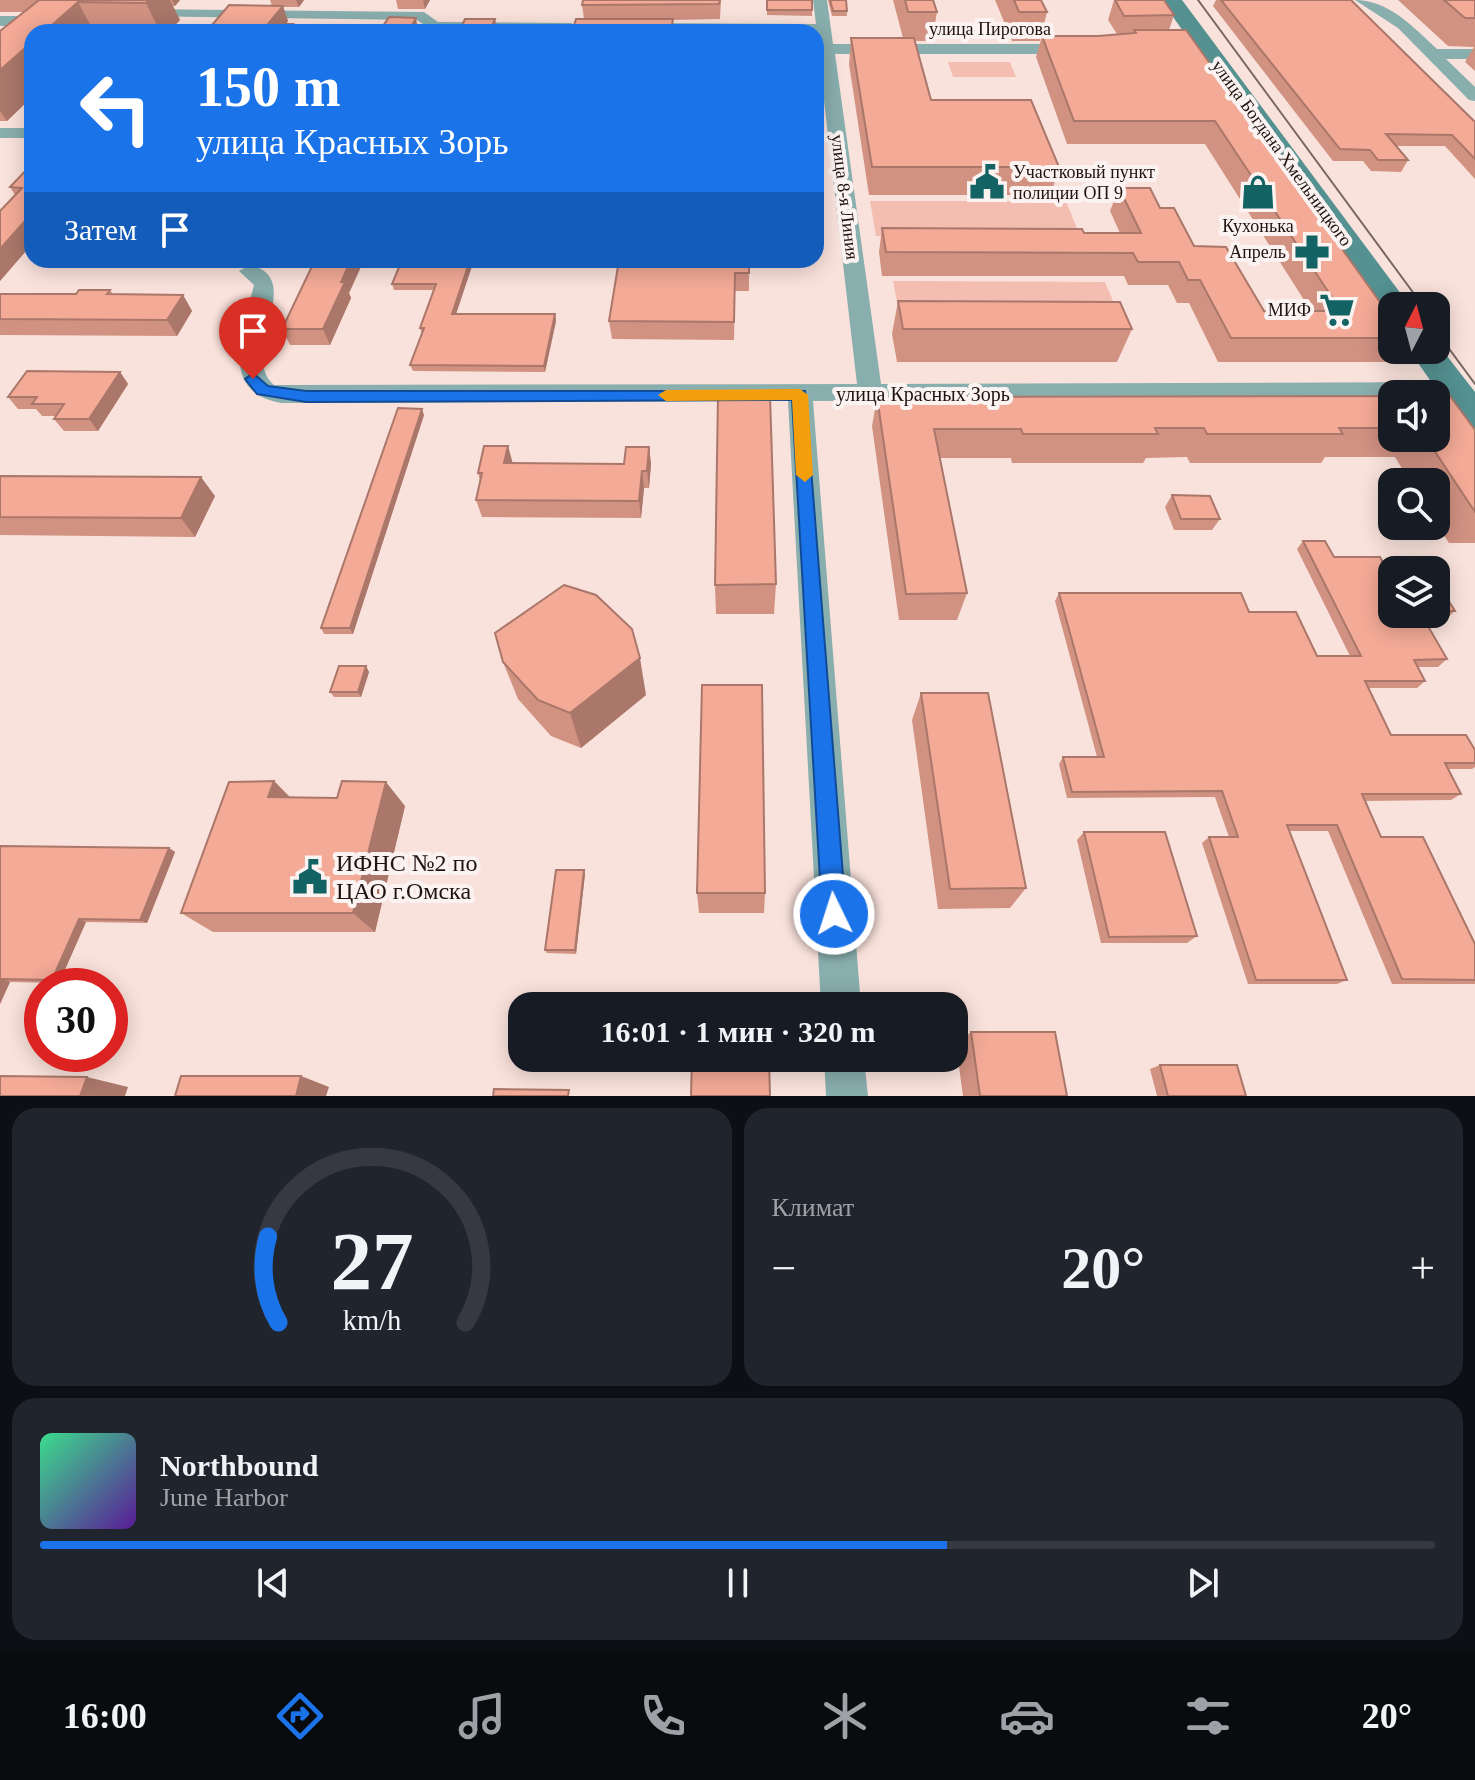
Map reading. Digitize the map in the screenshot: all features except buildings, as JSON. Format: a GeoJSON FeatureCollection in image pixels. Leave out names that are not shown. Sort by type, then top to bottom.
{"type":"FeatureCollection","features":[{"type":"Feature","properties":{"kind":"main road","name":"улица Богдана Хмельницкого"},"geometry":{"type":"LineString","coordinates":[[1171,0],[1190,44],[1383,292]]}},
{"type":"Feature","properties":{"kind":"main road"},"geometry":{"type":"LineString","coordinates":[[1438,364],[1469,399]]}},
{"type":"Feature","properties":{"kind":"street","name":"улица 8-я Линия"},"geometry":{"type":"LineString","coordinates":[[820,0],[823,24]]}},
{"type":"Feature","properties":{"kind":"street"},"geometry":{"type":"LineString","coordinates":[[1362,0],[1403,25],[1433,54],[1466,78],[1475,96]]}},
{"type":"Feature","properties":{"kind":"street"},"geometry":{"type":"LineString","coordinates":[[120,13],[424,16],[430,24]]}},
{"type":"Feature","properties":{"kind":"street"},"geometry":{"type":"LineString","coordinates":[[0,21],[63,21]]}},
{"type":"Feature","properties":{"kind":"street","name":"улица 8-я Линия"},"geometry":{"type":"LineString","coordinates":[[824,31],[870,394]]}},
{"type":"Feature","properties":{"kind":"street","name":"улица Пирогова"},"geometry":{"type":"LineString","coordinates":[[825,39],[1092,49]]}},
{"type":"Feature","properties":{"kind":"street"},"geometry":{"type":"LineString","coordinates":[[1433,54],[1475,54]]}},
{"type":"Feature","properties":{"kind":"street"},"geometry":{"type":"LineString","coordinates":[[0,133],[24,133]]}},
{"type":"Feature","properties":{"kind":"street","name":"улица Красных Зорь"},"geometry":{"type":"LineString","coordinates":[[250,271],[261,277],[265,285],[251,362],[253,379],[263,390],[282,395],[870,394],[1469,399]]}},
{"type":"Feature","properties":{"kind":"street"},"geometry":{"type":"LineString","coordinates":[[800,395],[840,992]]}},
{"type":"Feature","properties":{"kind":"street"},"geometry":{"type":"LineString","coordinates":[[845,1072],[847,1096]]}},
{"type":"Feature","properties":{"kind":"shaded area"},"geometry":{"type":"Polygon","coordinates":[[[948,62],[1010,62],[1016,77],[953,77],[948,62]]]}},
{"type":"Feature","properties":{"kind":"shaded area"},"geometry":{"type":"Polygon","coordinates":[[[870,201],[1066,201],[1080,236],[876,236],[870,201]]]}},
{"type":"Feature","properties":{"kind":"shaded area"},"geometry":{"type":"Polygon","coordinates":[[[893,281],[1105,282],[1118,313],[899,312],[893,281]]]}},
{"type":"Feature","properties":{"kind":"tram line"},"geometry":{"type":"LineString","coordinates":[[1198,0],[1413,292]]}},
{"type":"Feature","properties":{"kind":"tram line"},"geometry":{"type":"LineString","coordinates":[[1450,350],[1475,384]]}},
{"type":"Feature","properties":{"kind":"slow traffic"},"geometry":{"type":"LineString","coordinates":[[666,395],[800,395],[805,475]]}},
{"type":"Feature","properties":{"kind":"place","name":"Участковый пункт полиции ОП 9"},"geometry":{"type":"Point","coordinates":[987,182]}},
{"type":"Feature","properties":{"kind":"place","name":"Кухонька"},"geometry":{"type":"Point","coordinates":[1258,192]}},
{"type":"Feature","properties":{"kind":"place","name":"Апрель"},"geometry":{"type":"Point","coordinates":[1312,252]}},
{"type":"Feature","properties":{"kind":"place","name":"МИФ"},"geometry":{"type":"Point","coordinates":[1337,310]}},
{"type":"Feature","properties":{"kind":"place","name":"ИФНС №2 по ЦАО г.Омска"},"geometry":{"type":"Point","coordinates":[310,877]}},
{"type":"Feature","properties":{"kind":"route"},"geometry":{"type":"LineString","coordinates":[[253,379],[263,390],[306,397],[800,395],[834,914]]}}]}
